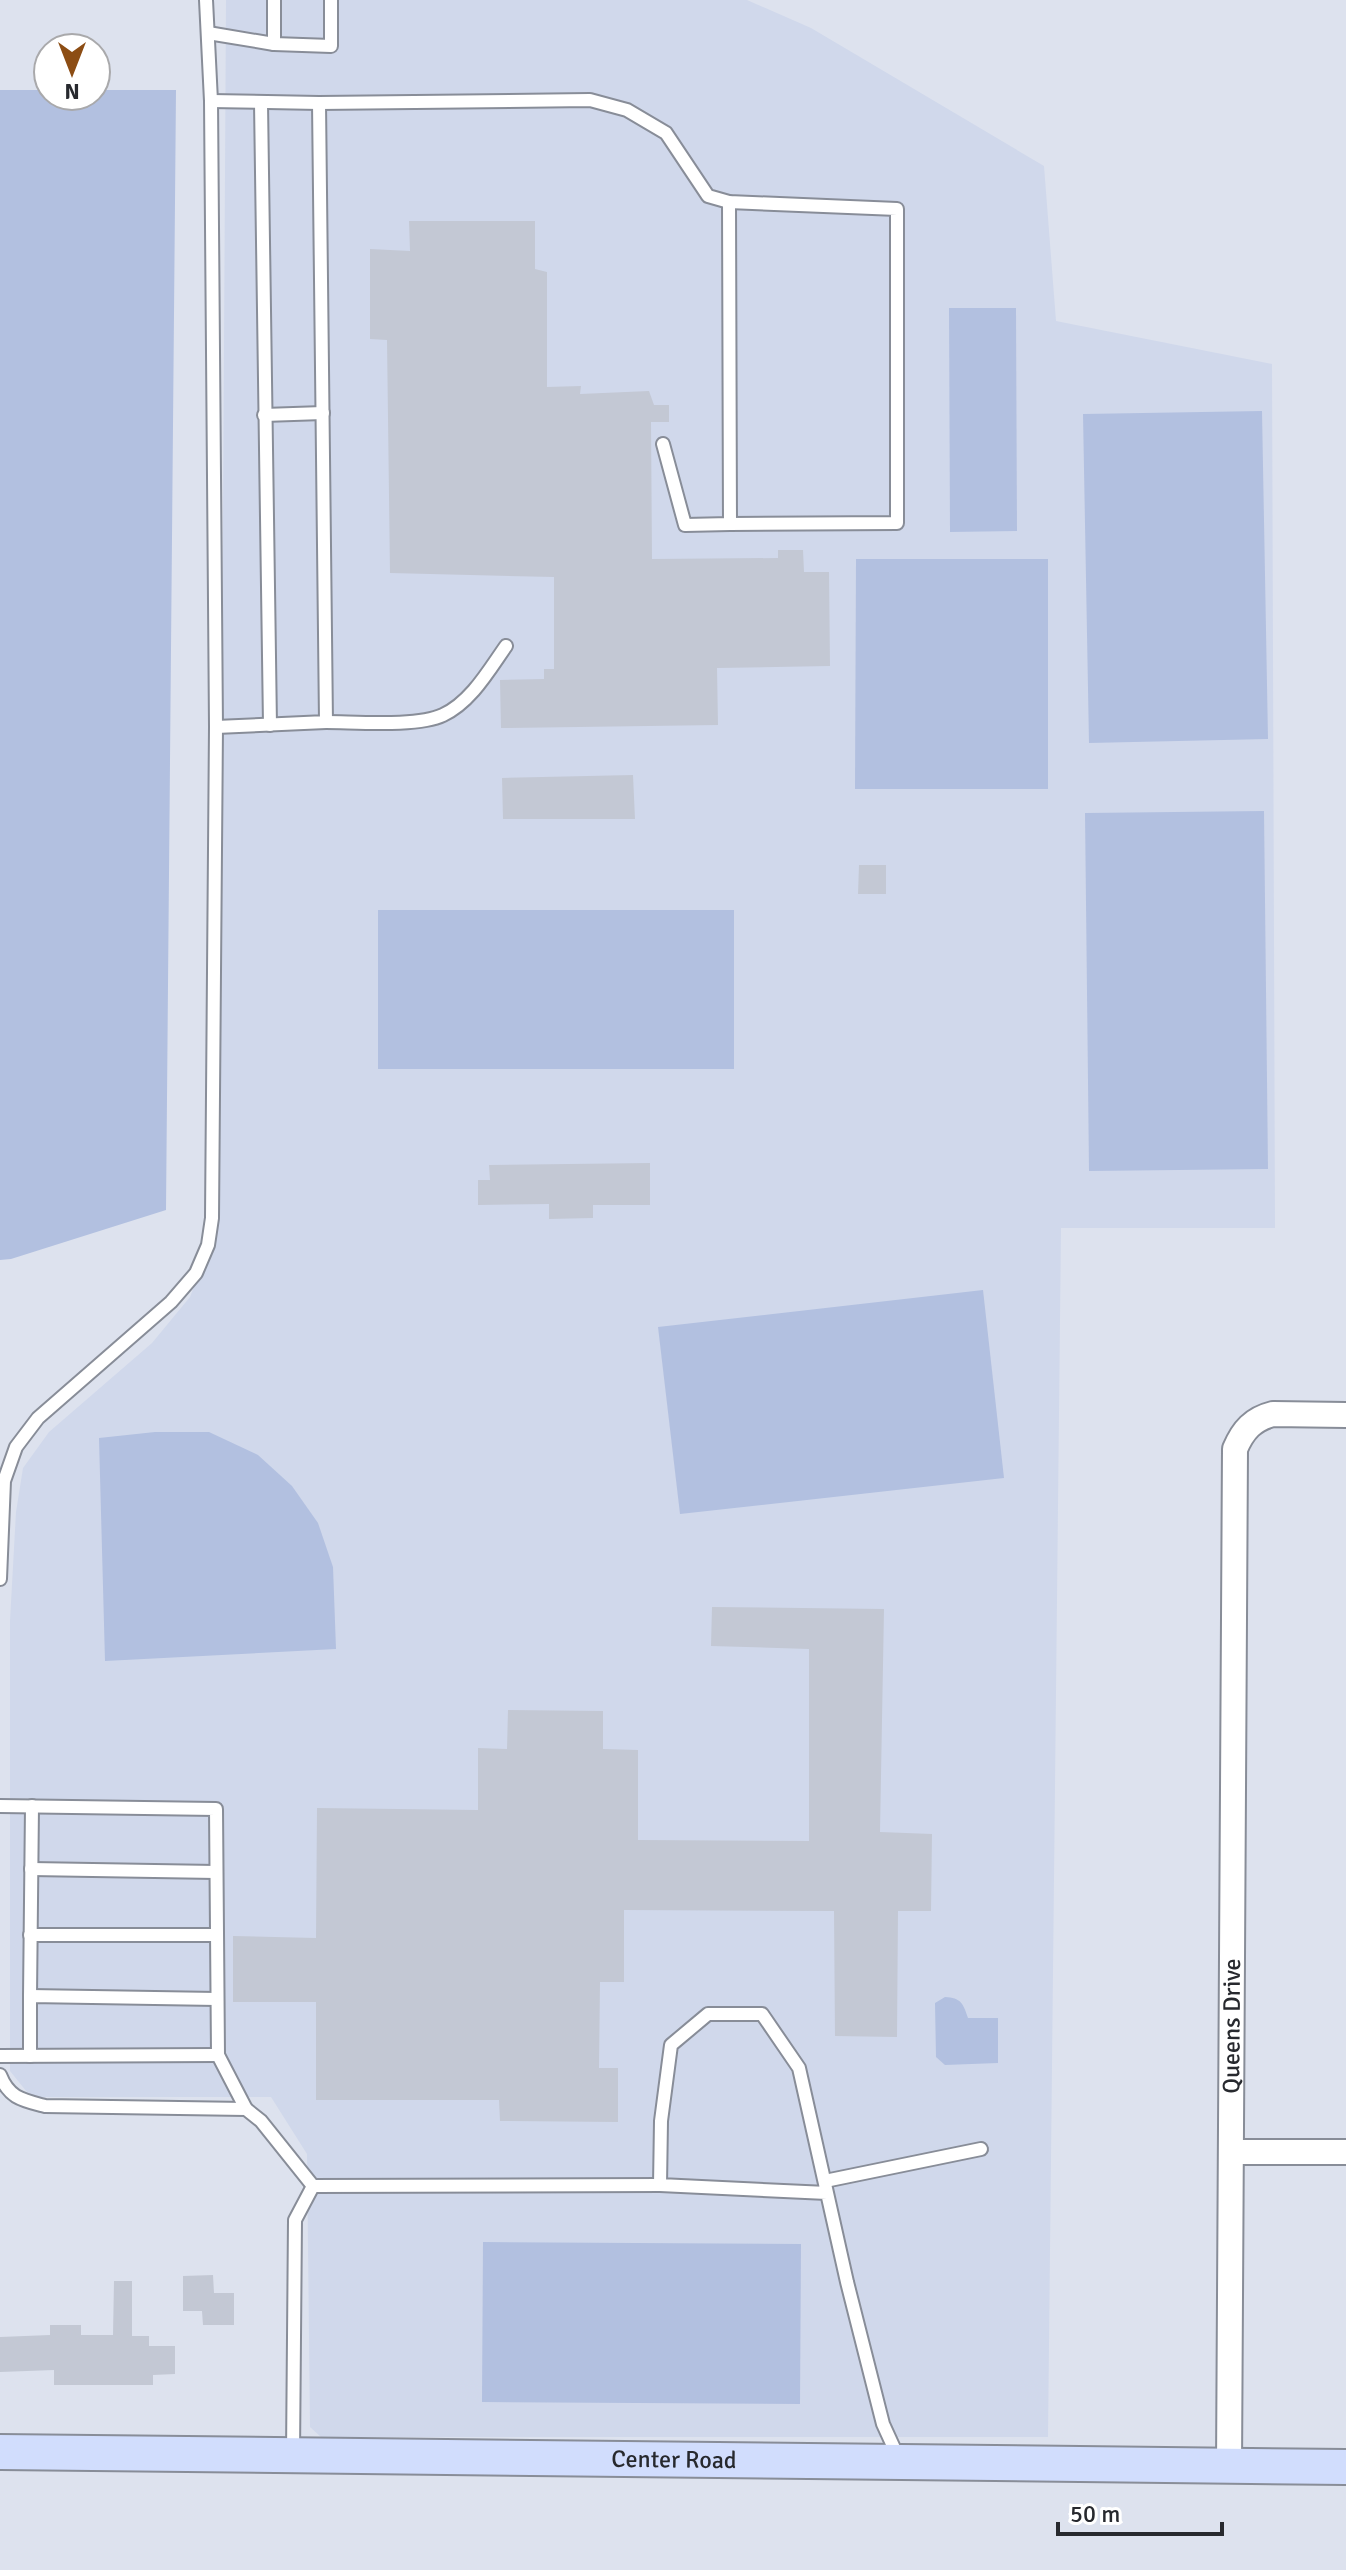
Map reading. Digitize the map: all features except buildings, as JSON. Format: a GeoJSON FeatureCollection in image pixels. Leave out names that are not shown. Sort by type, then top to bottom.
{"type":"FeatureCollection","features":[{"type":"Feature","properties":{"kind":"main road","name":"Center Road"},"geometry":{"type":"LineString","coordinates":[[0,2452],[1346,2467]]}},
{"type":"Feature","properties":{"kind":"street","name":"Queens Drive"},"geometry":{"type":"LineString","coordinates":[[1229,2466],[1235,1449],[1252,1422],[1273,1414],[1346,1415]]}},
{"type":"Feature","properties":{"kind":"street"},"geometry":{"type":"LineString","coordinates":[[1231,2152],[1346,2152]]}},
{"type":"Feature","properties":{"kind":"lane"},"geometry":{"type":"LineString","coordinates":[[0,1579],[4,1481],[16,1447],[38,1418],[171,1302],[196,1273],[208,1245],[212,1218],[216,727],[211,101],[206,0]]}},
{"type":"Feature","properties":{"kind":"lane"},"geometry":{"type":"LineString","coordinates":[[274,0],[274,44]]}},
{"type":"Feature","properties":{"kind":"lane"},"geometry":{"type":"LineString","coordinates":[[208,33],[274,44],[331,46],[331,0]]}},
{"type":"Feature","properties":{"kind":"lane"},"geometry":{"type":"LineString","coordinates":[[211,101],[590,100],[627,110],[666,133],[708,196],[729,202],[897,209],[897,523],[685,525],[663,444]]}},
{"type":"Feature","properties":{"kind":"lane"},"geometry":{"type":"LineString","coordinates":[[261,103],[270,725]]}},
{"type":"Feature","properties":{"kind":"lane"},"geometry":{"type":"LineString","coordinates":[[319,103],[326,722]]}},
{"type":"Feature","properties":{"kind":"lane"},"geometry":{"type":"LineString","coordinates":[[729,202],[730,524]]}},
{"type":"Feature","properties":{"kind":"lane"},"geometry":{"type":"LineString","coordinates":[[264,415],[323,413]]}},
{"type":"Feature","properties":{"kind":"lane"},"geometry":{"type":"LineString","coordinates":[[216,727],[424,721],[445,714],[472,692],[506,646]]}},
{"type":"Feature","properties":{"kind":"lane"},"geometry":{"type":"LineString","coordinates":[[0,1806],[216,1809],[218,2055],[246,2109],[261,2121],[313,2186]]}},
{"type":"Feature","properties":{"kind":"lane"},"geometry":{"type":"LineString","coordinates":[[30,2056],[32,1806]]}},
{"type":"Feature","properties":{"kind":"lane"},"geometry":{"type":"LineString","coordinates":[[31,1869],[216,1872]]}},
{"type":"Feature","properties":{"kind":"lane"},"geometry":{"type":"LineString","coordinates":[[30,1935],[217,1935]]}},
{"type":"Feature","properties":{"kind":"lane"},"geometry":{"type":"LineString","coordinates":[[30,1996],[217,1999]]}},
{"type":"Feature","properties":{"kind":"lane"},"geometry":{"type":"LineString","coordinates":[[660,2185],[661,2121],[671,2045],[708,2014],[762,2014],[799,2068],[883,2424],[901,2462]]}},
{"type":"Feature","properties":{"kind":"lane"},"geometry":{"type":"LineString","coordinates":[[0,2056],[218,2055]]}},
{"type":"Feature","properties":{"kind":"lane"},"geometry":{"type":"LineString","coordinates":[[0,2075],[7,2090],[19,2099],[45,2106],[246,2109]]}},
{"type":"Feature","properties":{"kind":"lane"},"geometry":{"type":"LineString","coordinates":[[313,2186],[826,2187],[981,2149]]}},
{"type":"Feature","properties":{"kind":"lane"},"geometry":{"type":"LineString","coordinates":[[293,2455],[295,2220],[313,2186]]}},
{"type":"Feature","properties":{"kind":"shaded area"},"geometry":{"type":"Polygon","coordinates":[[[226,0],[747,0],[811,28],[1044,166],[1056,321],[1272,364],[1275,1228],[1061,1228],[1048,2437],[321,2437],[310,2427],[307,2154],[271,2097],[31,2097],[10,2071],[10,1621],[16,1512],[23,1468],[49,1432],[152,1343],[190,1297],[219,1223],[226,0]]]}},
{"type":"Feature","properties":{"kind":"shaded area"},"geometry":{"type":"Polygon","coordinates":[[[0,90],[32,90],[32,112],[112,112],[112,90],[176,90],[166,1210],[0,1260],[0,90]]]}},
{"type":"Feature","properties":{"kind":"shaded area"},"geometry":{"type":"Polygon","coordinates":[[[949,308],[1016,308],[1017,531],[950,532],[949,308]]]}},
{"type":"Feature","properties":{"kind":"shaded area"},"geometry":{"type":"Polygon","coordinates":[[[1262,411],[1268,739],[1089,743],[1083,414],[1262,411]]]}},
{"type":"Feature","properties":{"kind":"shaded area"},"geometry":{"type":"Polygon","coordinates":[[[856,559],[1048,559],[1048,789],[855,789],[856,559]]]}},
{"type":"Feature","properties":{"kind":"shaded area"},"geometry":{"type":"Polygon","coordinates":[[[1264,811],[1268,1169],[1089,1171],[1085,813],[1264,811]]]}},
{"type":"Feature","properties":{"kind":"shaded area"},"geometry":{"type":"Polygon","coordinates":[[[378,910],[734,910],[734,1069],[378,1069],[378,910]]]}},
{"type":"Feature","properties":{"kind":"shaded area"},"geometry":{"type":"Polygon","coordinates":[[[983,1290],[1004,1478],[680,1514],[658,1327],[983,1290]]]}},
{"type":"Feature","properties":{"kind":"shaded area"},"geometry":{"type":"Polygon","coordinates":[[[155,1432],[209,1432],[258,1455],[292,1486],[318,1523],[333,1567],[336,1649],[105,1661],[99,1438],[155,1432]]]}},
{"type":"Feature","properties":{"kind":"shaded area"},"geometry":{"type":"Polygon","coordinates":[[[945,1997],[961,2002],[968,2018],[998,2018],[998,2063],[945,2065],[936,2057],[935,2003],[945,1997]]]}},
{"type":"Feature","properties":{"kind":"shaded area"},"geometry":{"type":"Polygon","coordinates":[[[483,2242],[801,2244],[800,2404],[482,2402],[483,2242]]]}}]}
